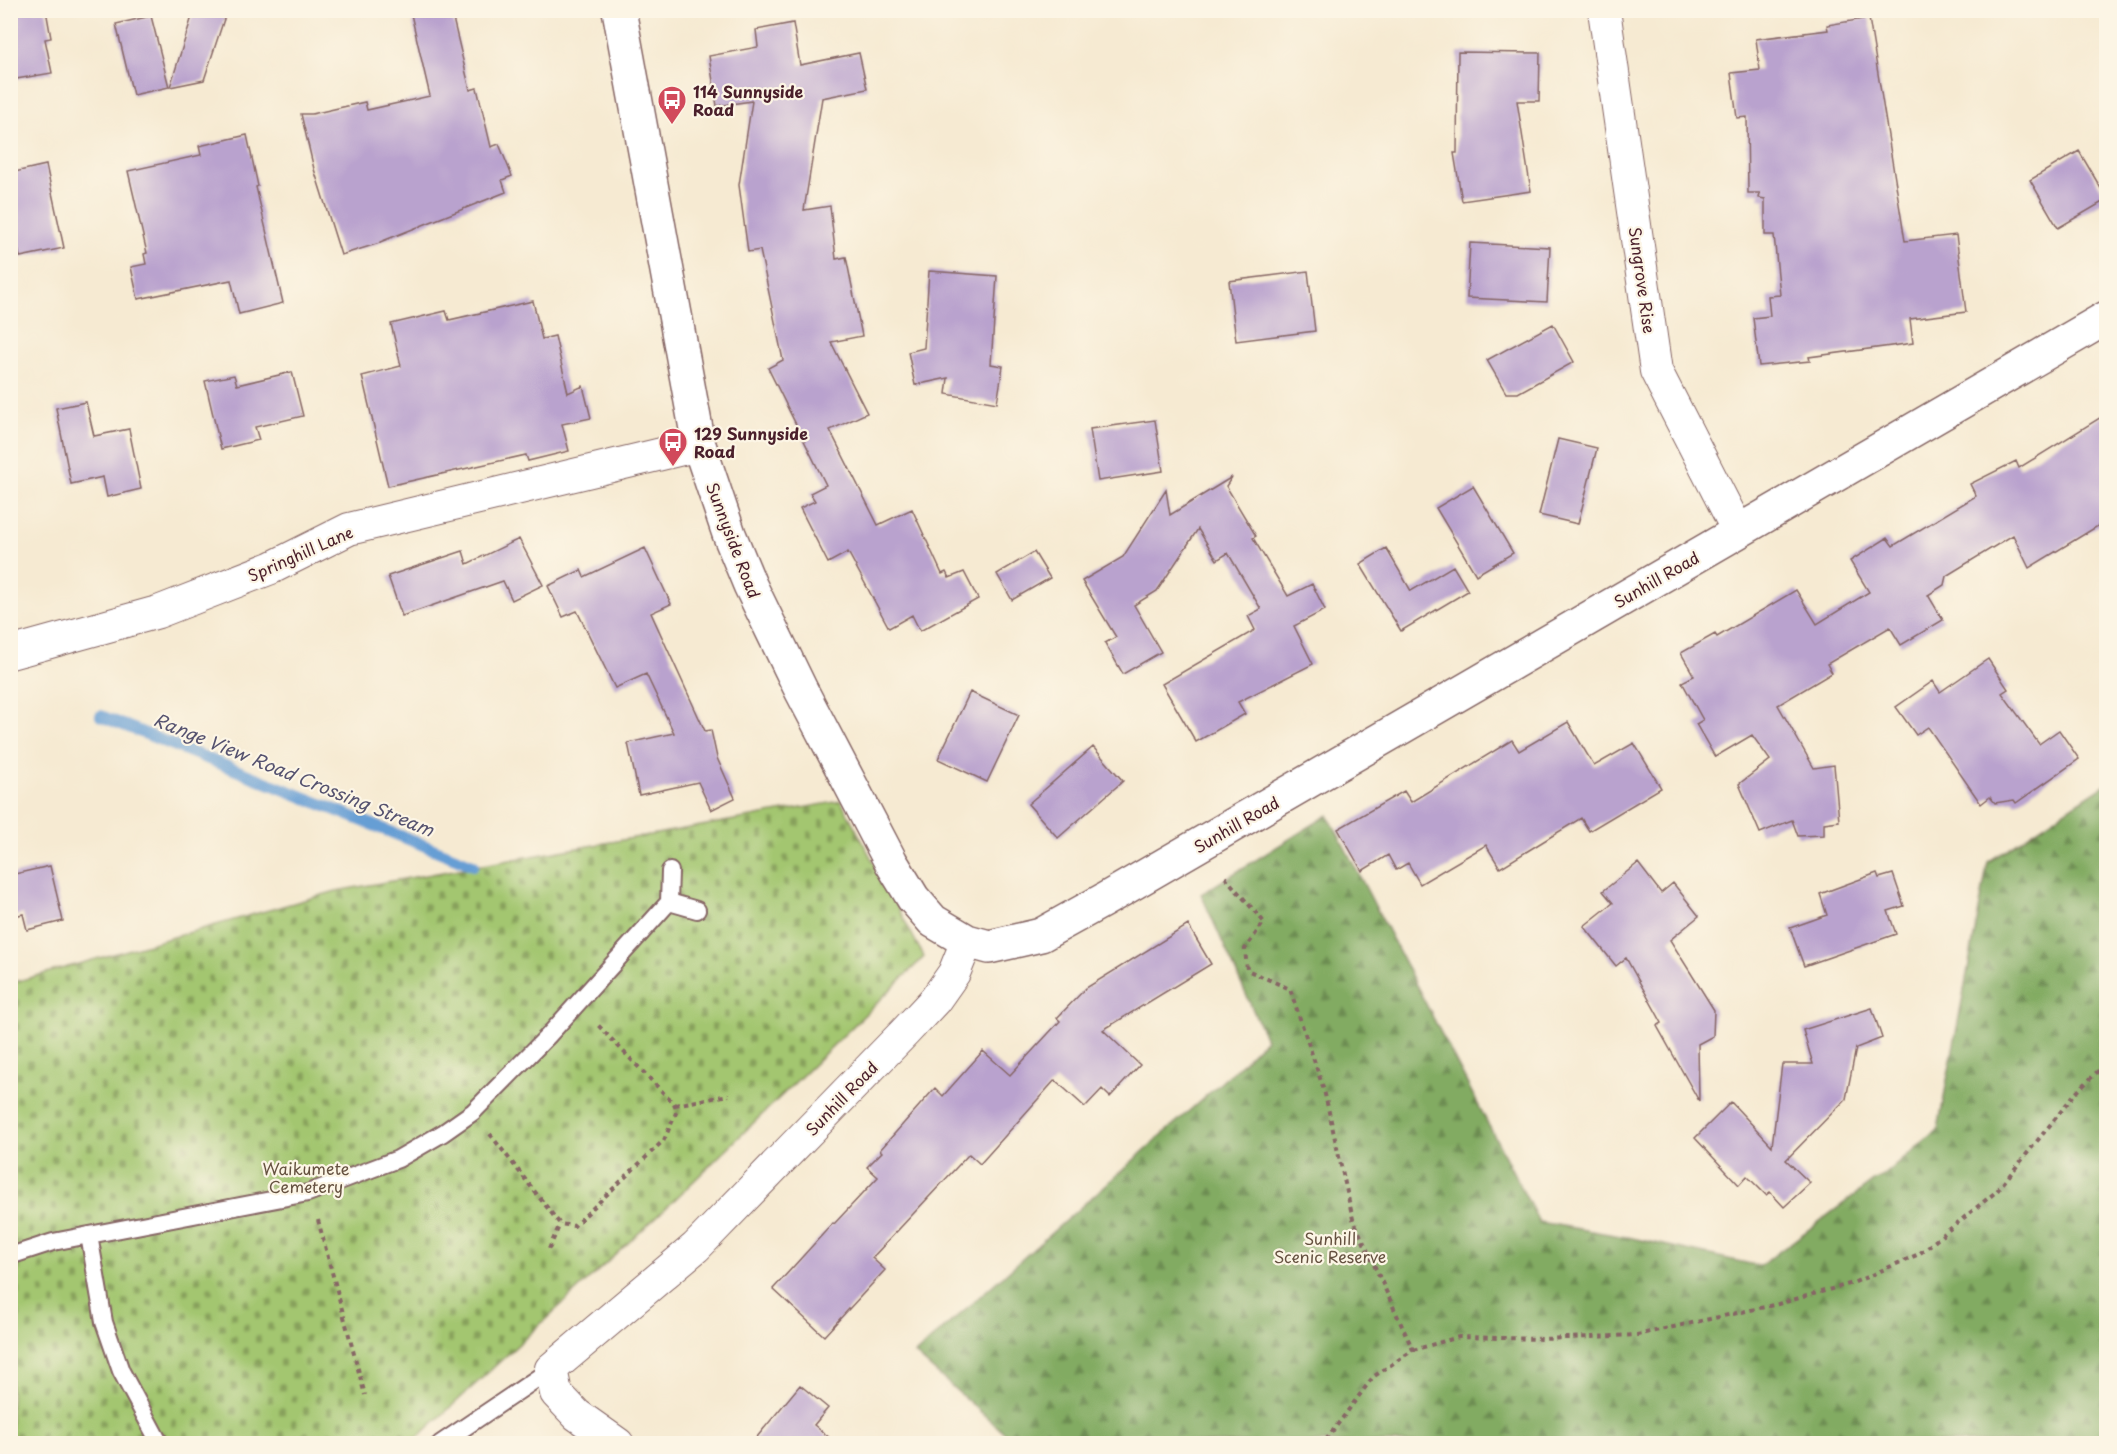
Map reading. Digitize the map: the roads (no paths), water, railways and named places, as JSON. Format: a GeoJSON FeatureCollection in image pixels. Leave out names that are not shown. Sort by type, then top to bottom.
{"type":"FeatureCollection","features":[{"type":"Feature","properties":{"kind":"street","name":"Sunnyside Road"},"geometry":{"type":"LineString","coordinates":[[619,10],[699,445],[729,534],[750,585],[801,690],[891,862],[913,898],[933,921],[967,941]]}},
{"type":"Feature","properties":{"kind":"street","name":"Sungrove Rise"},"geometry":{"type":"LineString","coordinates":[[1604,10],[1656,371],[1738,531]]}},
{"type":"Feature","properties":{"kind":"street","name":"Sunhill Road"},"geometry":{"type":"LineString","coordinates":[[551,1369],[696,1246],[905,1032],[954,973],[967,941],[988,947],[1041,935],[1189,852],[2106,318]]}},
{"type":"Feature","properties":{"kind":"street","name":"Springhill Lane"},"geometry":{"type":"LineString","coordinates":[[10,653],[158,612],[271,568],[349,529],[699,445]]}},
{"type":"Feature","properties":{"kind":"street"},"geometry":{"type":"LineString","coordinates":[[551,1369],[556,1393],[577,1414],[618,1443]]}},
{"type":"Feature","properties":{"kind":"lane"},"geometry":{"type":"LineString","coordinates":[[10,1256],[53,1242],[308,1193],[354,1177],[407,1154],[443,1133],[473,1112],[578,1005],[669,902],[670,871]]}},
{"type":"Feature","properties":{"kind":"lane"},"geometry":{"type":"LineString","coordinates":[[669,902],[697,910]]}},
{"type":"Feature","properties":{"kind":"lane"},"geometry":{"type":"LineString","coordinates":[[89,1235],[104,1322],[120,1371],[160,1443]]}},
{"type":"Feature","properties":{"kind":"lane"},"geometry":{"type":"LineString","coordinates":[[440,1443],[551,1369]]}},
{"type":"Feature","properties":{"kind":"waterway","name":"Range View Road Crossing Stream"},"geometry":{"type":"LineString","coordinates":[[101,716],[473,865]]}},
{"type":"Feature","properties":{"kind":"place","name":"114 Sunnyside Road"},"geometry":{"type":"Point","coordinates":[672,126]}},
{"type":"Feature","properties":{"kind":"place","name":"129 Sunnyside Road"},"geometry":{"type":"Point","coordinates":[673,468]}},
{"type":"Feature","properties":{"kind":"park label","name":"Waikumete Cemetery"},"geometry":{"type":"Point","coordinates":[306,1177]}},
{"type":"Feature","properties":{"kind":"park label","name":"Sunhill Scenic Reserve"},"geometry":{"type":"Point","coordinates":[1330,1247]}}]}
